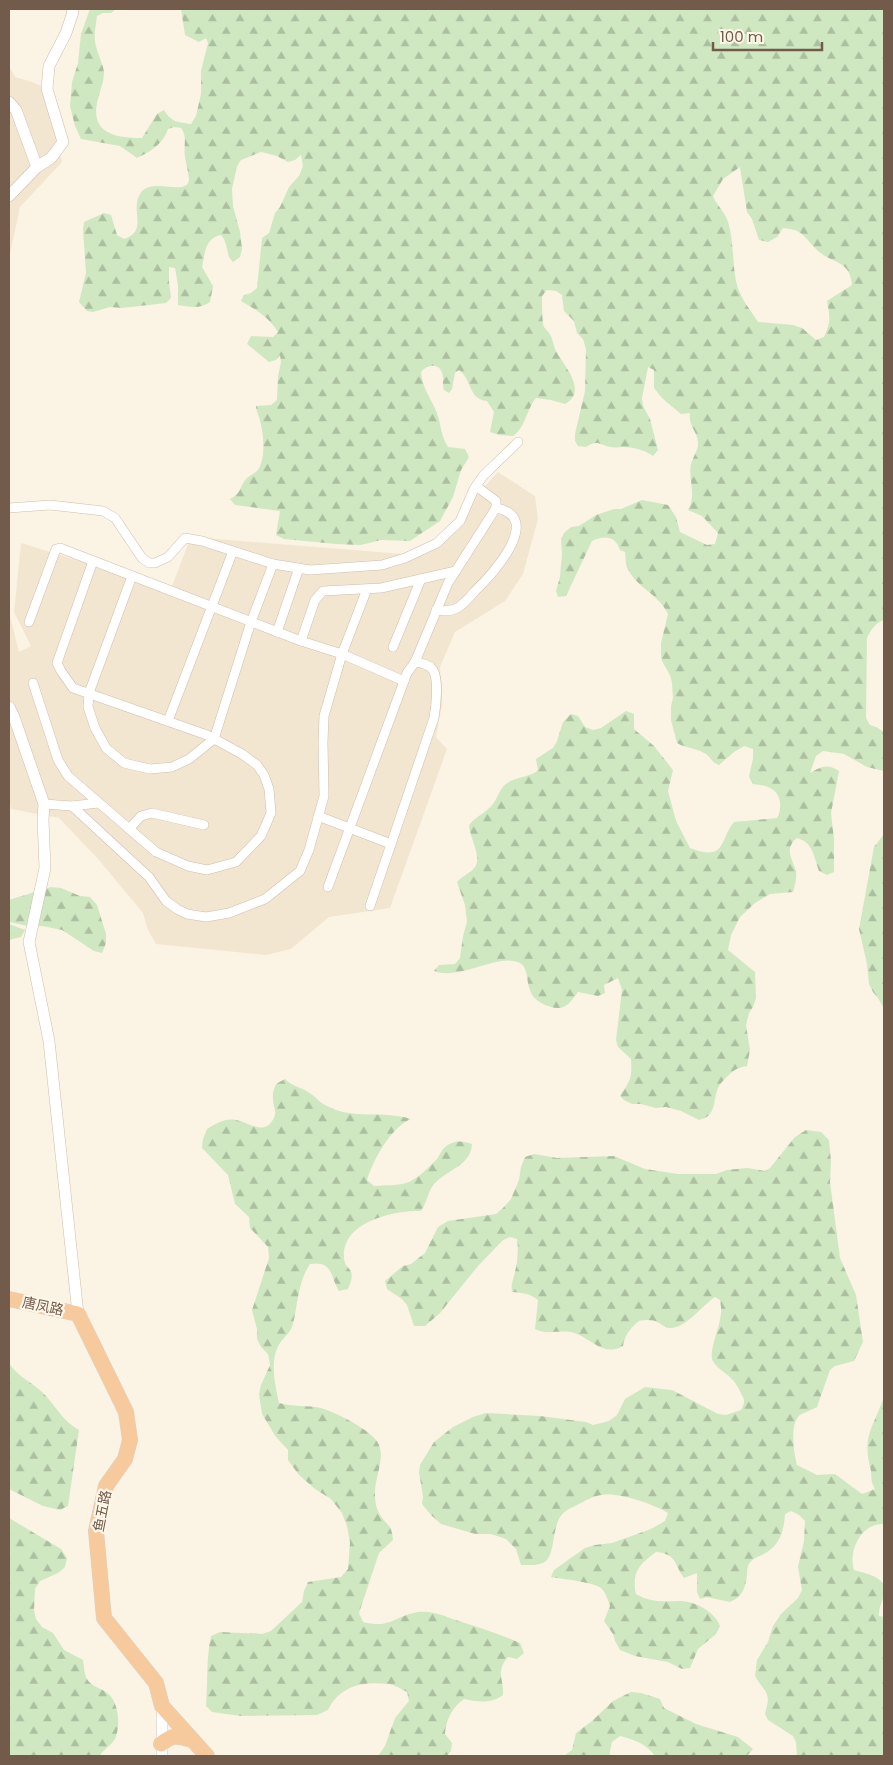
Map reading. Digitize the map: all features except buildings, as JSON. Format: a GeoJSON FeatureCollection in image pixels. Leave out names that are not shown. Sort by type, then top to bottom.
{"type":"FeatureCollection","features":[{"type":"Feature","properties":{"kind":"highway","name":"唐凤路"},"geometry":{"type":"LineString","coordinates":[[9,1299],[78,1314]]}},
{"type":"Feature","properties":{"kind":"highway","name":"鱼五路"},"geometry":{"type":"LineString","coordinates":[[78,1314],[126,1412],[130,1440],[125,1459],[106,1486],[96,1531],[104,1618],[156,1683],[162,1706]]}},
{"type":"Feature","properties":{"kind":"highway"},"geometry":{"type":"LineString","coordinates":[[162,1706],[207,1756]]}},
{"type":"Feature","properties":{"kind":"highway"},"geometry":{"type":"LineString","coordinates":[[162,1750],[168,1738],[178,1736],[192,1740]]}},
{"type":"Feature","properties":{"kind":"street"},"geometry":{"type":"LineString","coordinates":[[9,196],[37,167],[51,158],[63,142],[47,89],[48,66],[66,33],[73,12],[72,9]]}},
{"type":"Feature","properties":{"kind":"street"},"geometry":{"type":"LineString","coordinates":[[9,102],[16,110],[37,167]]}},
{"type":"Feature","properties":{"kind":"street"},"geometry":{"type":"LineString","coordinates":[[9,508],[50,505],[103,511],[115,518],[142,558],[149,563],[155,563],[168,557],[186,538],[202,541],[273,564],[310,570],[382,565],[406,558],[437,543],[460,521],[476,486],[483,476],[518,442]]}},
{"type":"Feature","properties":{"kind":"street"},"geometry":{"type":"LineString","coordinates":[[328,887],[407,673],[415,662],[448,583],[496,508],[496,501],[476,486]]}},
{"type":"Feature","properties":{"kind":"street"},"geometry":{"type":"LineString","coordinates":[[436,610],[443,612],[456,609],[493,574],[508,552],[516,532],[516,524],[513,517],[506,510],[496,508]]}},
{"type":"Feature","properties":{"kind":"street"},"geometry":{"type":"LineString","coordinates":[[29,622],[56,549],[60,548],[277,632],[342,654],[404,681]]}},
{"type":"Feature","properties":{"kind":"street"},"geometry":{"type":"LineString","coordinates":[[168,721],[233,551]]}},
{"type":"Feature","properties":{"kind":"street"},"geometry":{"type":"LineString","coordinates":[[33,683],[58,760],[68,776],[156,852],[188,866],[207,870],[220,868],[236,862],[261,836],[271,813],[269,789],[264,775],[257,765],[242,754],[214,739],[73,688],[61,671],[57,663],[93,561]]}},
{"type":"Feature","properties":{"kind":"street"},"geometry":{"type":"LineString","coordinates":[[132,576],[89,693],[88,707],[95,728],[106,748],[124,763],[150,769],[172,767],[189,758],[214,739],[251,622],[273,564]]}},
{"type":"Feature","properties":{"kind":"street"},"geometry":{"type":"LineString","coordinates":[[277,632],[300,568]]}},
{"type":"Feature","properties":{"kind":"street"},"geometry":{"type":"LineString","coordinates":[[301,641],[315,600],[323,591],[381,588],[456,571]]}},
{"type":"Feature","properties":{"kind":"street"},"geometry":{"type":"LineString","coordinates":[[393,648],[421,579]]}},
{"type":"Feature","properties":{"kind":"street"},"geometry":{"type":"LineString","coordinates":[[72,806],[149,877],[166,901],[177,909],[188,914],[206,917],[229,913],[265,899],[300,871],[309,850],[324,796],[322,742],[324,716],[342,654],[367,589]]}},
{"type":"Feature","properties":{"kind":"street"},"geometry":{"type":"LineString","coordinates":[[370,906],[434,718],[438,701],[433,670],[428,665],[415,662]]}},
{"type":"Feature","properties":{"kind":"street"},"geometry":{"type":"LineString","coordinates":[[9,707],[44,804],[45,868],[29,942],[49,1041],[78,1314]]}},
{"type":"Feature","properties":{"kind":"street"},"geometry":{"type":"LineString","coordinates":[[44,804],[72,806],[98,803]]}},
{"type":"Feature","properties":{"kind":"street"},"geometry":{"type":"LineString","coordinates":[[129,830],[141,816],[152,812],[204,825]]}},
{"type":"Feature","properties":{"kind":"street"},"geometry":{"type":"LineString","coordinates":[[318,816],[391,844]]}},
{"type":"Feature","properties":{"kind":"street"},"geometry":{"type":"LineString","coordinates":[[162,1706],[162,1750]]}},
{"type":"Feature","properties":{"kind":"shaded area"},"geometry":{"type":"Polygon","coordinates":[[[9,66],[15,77],[43,87],[62,162],[20,207],[9,259],[9,66]]]}},
{"type":"Feature","properties":{"kind":"shaded area"},"geometry":{"type":"Polygon","coordinates":[[[498,472],[535,496],[538,519],[523,574],[505,601],[455,632],[440,667],[442,704],[436,737],[447,749],[390,908],[329,917],[291,949],[266,955],[156,944],[148,930],[143,913],[99,860],[59,818],[11,809],[9,799],[9,612],[19,652],[31,646],[14,612],[21,543],[171,589],[192,537],[403,554],[437,538],[498,472]]]}},
{"type":"Feature","properties":{"kind":"green space"},"geometry":{"type":"Polygon","coordinates":[[[90,9],[116,9],[111,13],[103,13],[97,16],[95,42],[104,72],[96,110],[97,119],[106,131],[113,135],[142,138],[157,114],[164,110],[173,120],[182,123],[191,124],[196,116],[201,94],[201,71],[208,43],[206,38],[199,42],[185,35],[181,9],[884,9],[884,620],[876,625],[867,638],[866,718],[870,725],[884,732],[884,771],[867,767],[844,754],[823,751],[816,756],[810,773],[824,767],[831,767],[839,771],[831,813],[834,839],[834,872],[827,875],[819,871],[810,847],[797,838],[790,850],[796,871],[793,892],[770,894],[755,903],[740,917],[731,935],[728,950],[755,972],[756,998],[746,1025],[750,1050],[747,1066],[734,1071],[721,1083],[712,1111],[705,1118],[699,1120],[681,1111],[666,1107],[656,1108],[632,1104],[620,1096],[630,1079],[631,1059],[618,1047],[616,1040],[622,990],[618,978],[604,985],[605,993],[598,996],[578,992],[567,1005],[556,1008],[541,1003],[534,997],[528,985],[524,967],[520,963],[501,961],[455,972],[444,973],[434,971],[439,965],[455,964],[460,958],[467,922],[465,905],[457,882],[473,869],[477,863],[469,825],[495,802],[506,784],[535,773],[538,770],[536,759],[553,748],[563,722],[571,714],[578,716],[585,727],[593,730],[601,728],[626,711],[634,714],[634,729],[654,746],[673,770],[668,791],[676,821],[690,848],[702,852],[716,851],[734,822],[777,818],[779,814],[780,801],[777,793],[768,787],[753,784],[749,776],[753,749],[744,746],[719,765],[701,751],[677,743],[671,720],[672,683],[661,655],[661,643],[668,614],[659,601],[631,574],[626,565],[625,552],[620,550],[613,539],[601,538],[592,541],[566,596],[558,597],[556,591],[560,577],[561,539],[564,533],[571,527],[579,526],[596,515],[614,509],[621,509],[642,500],[668,505],[676,517],[680,532],[707,545],[715,544],[718,533],[702,516],[688,510],[692,499],[690,470],[698,445],[690,421],[690,413],[681,414],[662,398],[654,388],[654,370],[648,367],[642,398],[658,450],[653,456],[635,448],[612,447],[599,443],[593,443],[586,447],[578,446],[575,441],[575,434],[585,391],[586,349],[583,339],[577,333],[574,321],[564,311],[562,295],[556,291],[547,290],[542,296],[543,325],[575,385],[572,399],[565,404],[536,398],[521,428],[513,436],[499,435],[490,432],[494,412],[487,401],[481,400],[473,393],[467,379],[459,370],[455,373],[452,389],[449,393],[444,390],[443,375],[438,367],[429,366],[421,372],[425,388],[437,413],[442,435],[448,447],[465,449],[469,457],[461,470],[453,497],[440,521],[410,541],[381,540],[361,545],[336,544],[284,539],[276,535],[280,511],[235,505],[230,499],[237,494],[248,477],[260,467],[263,454],[263,440],[256,406],[271,405],[277,400],[278,376],[281,362],[280,355],[276,360],[269,362],[247,344],[251,336],[273,337],[278,332],[266,318],[241,301],[244,295],[251,293],[257,288],[262,238],[269,233],[275,213],[280,207],[289,187],[299,176],[303,166],[301,155],[295,160],[288,162],[277,156],[261,152],[241,160],[237,166],[232,189],[233,206],[240,232],[242,249],[240,257],[233,262],[221,235],[212,239],[209,243],[202,267],[213,286],[210,302],[199,307],[178,305],[178,285],[175,268],[169,267],[171,298],[166,303],[122,308],[110,307],[93,312],[87,311],[79,302],[86,273],[84,222],[104,213],[111,215],[117,235],[124,239],[131,236],[135,231],[138,220],[137,202],[144,190],[158,186],[182,187],[187,185],[189,180],[184,135],[181,128],[174,127],[168,129],[163,139],[156,146],[137,158],[120,146],[81,139],[75,126],[70,106],[72,82],[78,63],[81,34],[90,9]],[[740,167],[723,179],[713,196],[727,219],[732,242],[736,281],[745,303],[758,322],[793,325],[802,328],[816,340],[824,337],[829,319],[827,301],[852,285],[848,271],[818,251],[804,235],[796,231],[783,228],[777,237],[768,242],[759,240],[752,219],[747,212],[740,167]]]}},
{"type":"Feature","properties":{"kind":"green space"},"geometry":{"type":"Polygon","coordinates":[[[884,834],[884,1017],[883,1007],[869,984],[867,964],[859,929],[874,847],[884,834]]]}},
{"type":"Feature","properties":{"kind":"green space"},"geometry":{"type":"Polygon","coordinates":[[[51,887],[61,888],[80,896],[90,897],[97,905],[106,934],[106,943],[102,953],[94,951],[62,930],[9,922],[9,900],[51,887]]]}},
{"type":"Feature","properties":{"kind":"green space"},"geometry":{"type":"Polygon","coordinates":[[[9,924],[25,930],[21,937],[9,940],[9,924]]]}},
{"type":"Feature","properties":{"kind":"green space"},"geometry":{"type":"Polygon","coordinates":[[[285,1079],[308,1092],[325,1105],[337,1110],[347,1113],[390,1115],[411,1119],[397,1129],[378,1154],[367,1180],[374,1186],[396,1185],[409,1182],[437,1159],[443,1149],[453,1142],[460,1141],[472,1144],[471,1151],[464,1162],[435,1183],[421,1211],[384,1216],[360,1227],[351,1235],[345,1246],[344,1258],[352,1276],[348,1289],[339,1291],[330,1270],[323,1264],[310,1264],[301,1285],[292,1327],[277,1349],[274,1364],[279,1403],[321,1408],[362,1428],[379,1445],[381,1457],[375,1489],[375,1502],[379,1513],[390,1527],[393,1540],[379,1553],[359,1613],[363,1622],[380,1624],[418,1612],[429,1612],[490,1631],[520,1643],[524,1653],[517,1659],[508,1657],[502,1667],[503,1695],[489,1701],[464,1699],[453,1710],[448,1719],[445,1734],[452,1743],[451,1751],[447,1756],[378,1756],[385,1746],[395,1718],[409,1701],[407,1692],[389,1684],[371,1683],[354,1686],[339,1695],[328,1710],[317,1715],[241,1716],[212,1712],[206,1706],[211,1636],[220,1632],[262,1634],[271,1631],[302,1602],[308,1582],[341,1577],[348,1569],[350,1542],[342,1513],[331,1499],[315,1489],[299,1475],[288,1460],[288,1450],[276,1437],[262,1414],[259,1394],[270,1365],[268,1354],[261,1347],[257,1339],[257,1329],[252,1310],[269,1258],[268,1247],[250,1228],[249,1217],[235,1204],[228,1175],[202,1148],[207,1129],[221,1122],[236,1120],[261,1128],[270,1124],[275,1113],[273,1097],[276,1084],[285,1079]]]}},
{"type":"Feature","properties":{"kind":"green space"},"geometry":{"type":"Polygon","coordinates":[[[806,1130],[821,1132],[829,1140],[830,1182],[840,1258],[856,1295],[863,1342],[854,1361],[835,1366],[830,1370],[817,1407],[800,1415],[797,1419],[793,1431],[794,1446],[797,1465],[817,1475],[835,1474],[862,1494],[875,1489],[872,1480],[868,1446],[871,1430],[884,1396],[884,1524],[869,1528],[863,1533],[855,1547],[853,1563],[854,1570],[876,1577],[883,1584],[885,1590],[879,1616],[884,1617],[884,1756],[797,1756],[796,1742],[793,1736],[768,1720],[765,1714],[768,1696],[755,1676],[757,1660],[768,1642],[773,1626],[781,1614],[798,1598],[802,1590],[798,1567],[804,1541],[805,1521],[799,1515],[791,1511],[785,1514],[780,1538],[768,1552],[750,1562],[747,1568],[743,1592],[730,1602],[707,1597],[700,1599],[697,1592],[697,1573],[684,1578],[674,1560],[668,1555],[656,1552],[641,1565],[636,1574],[636,1594],[654,1601],[685,1601],[697,1605],[709,1611],[720,1626],[716,1634],[698,1649],[690,1668],[682,1669],[668,1662],[635,1656],[620,1650],[613,1634],[604,1621],[610,1606],[606,1594],[601,1588],[585,1582],[551,1577],[554,1570],[585,1548],[612,1543],[651,1529],[665,1521],[668,1513],[645,1503],[617,1495],[592,1498],[569,1509],[561,1516],[557,1524],[551,1552],[545,1562],[521,1565],[516,1549],[506,1539],[491,1534],[475,1534],[441,1524],[422,1504],[420,1465],[434,1442],[453,1427],[486,1413],[540,1416],[586,1422],[593,1425],[609,1421],[617,1415],[625,1399],[645,1387],[672,1390],[718,1414],[726,1415],[741,1410],[744,1401],[739,1389],[732,1379],[716,1365],[712,1357],[721,1314],[720,1300],[715,1297],[687,1321],[675,1328],[667,1328],[652,1320],[639,1321],[628,1332],[623,1346],[610,1350],[604,1349],[572,1332],[545,1332],[535,1329],[538,1300],[523,1293],[512,1292],[518,1248],[517,1239],[510,1237],[503,1240],[478,1266],[440,1313],[425,1326],[414,1326],[407,1305],[402,1299],[387,1289],[385,1281],[403,1266],[411,1264],[425,1253],[438,1227],[448,1221],[496,1214],[503,1208],[511,1199],[519,1180],[525,1157],[534,1154],[557,1158],[614,1156],[645,1169],[678,1174],[716,1174],[727,1170],[747,1168],[765,1171],[770,1168],[795,1137],[806,1130]]]}},
{"type":"Feature","properties":{"kind":"green space"},"geometry":{"type":"Polygon","coordinates":[[[9,1363],[20,1375],[41,1391],[63,1417],[79,1430],[68,1506],[60,1510],[43,1506],[9,1489],[9,1363]]]}},
{"type":"Feature","properties":{"kind":"green space"},"geometry":{"type":"Polygon","coordinates":[[[9,1518],[61,1549],[67,1558],[65,1567],[58,1573],[40,1581],[35,1589],[34,1610],[36,1619],[42,1627],[53,1633],[64,1650],[83,1660],[87,1679],[93,1685],[106,1692],[114,1701],[118,1714],[117,1734],[100,1756],[9,1756],[9,1518]]]}},
{"type":"Feature","properties":{"kind":"green space"},"geometry":{"type":"Polygon","coordinates":[[[631,1692],[660,1699],[664,1708],[696,1724],[738,1737],[753,1749],[747,1756],[655,1756],[640,1743],[620,1736],[612,1742],[609,1756],[564,1756],[572,1750],[576,1733],[613,1701],[631,1692]]]}}]}
